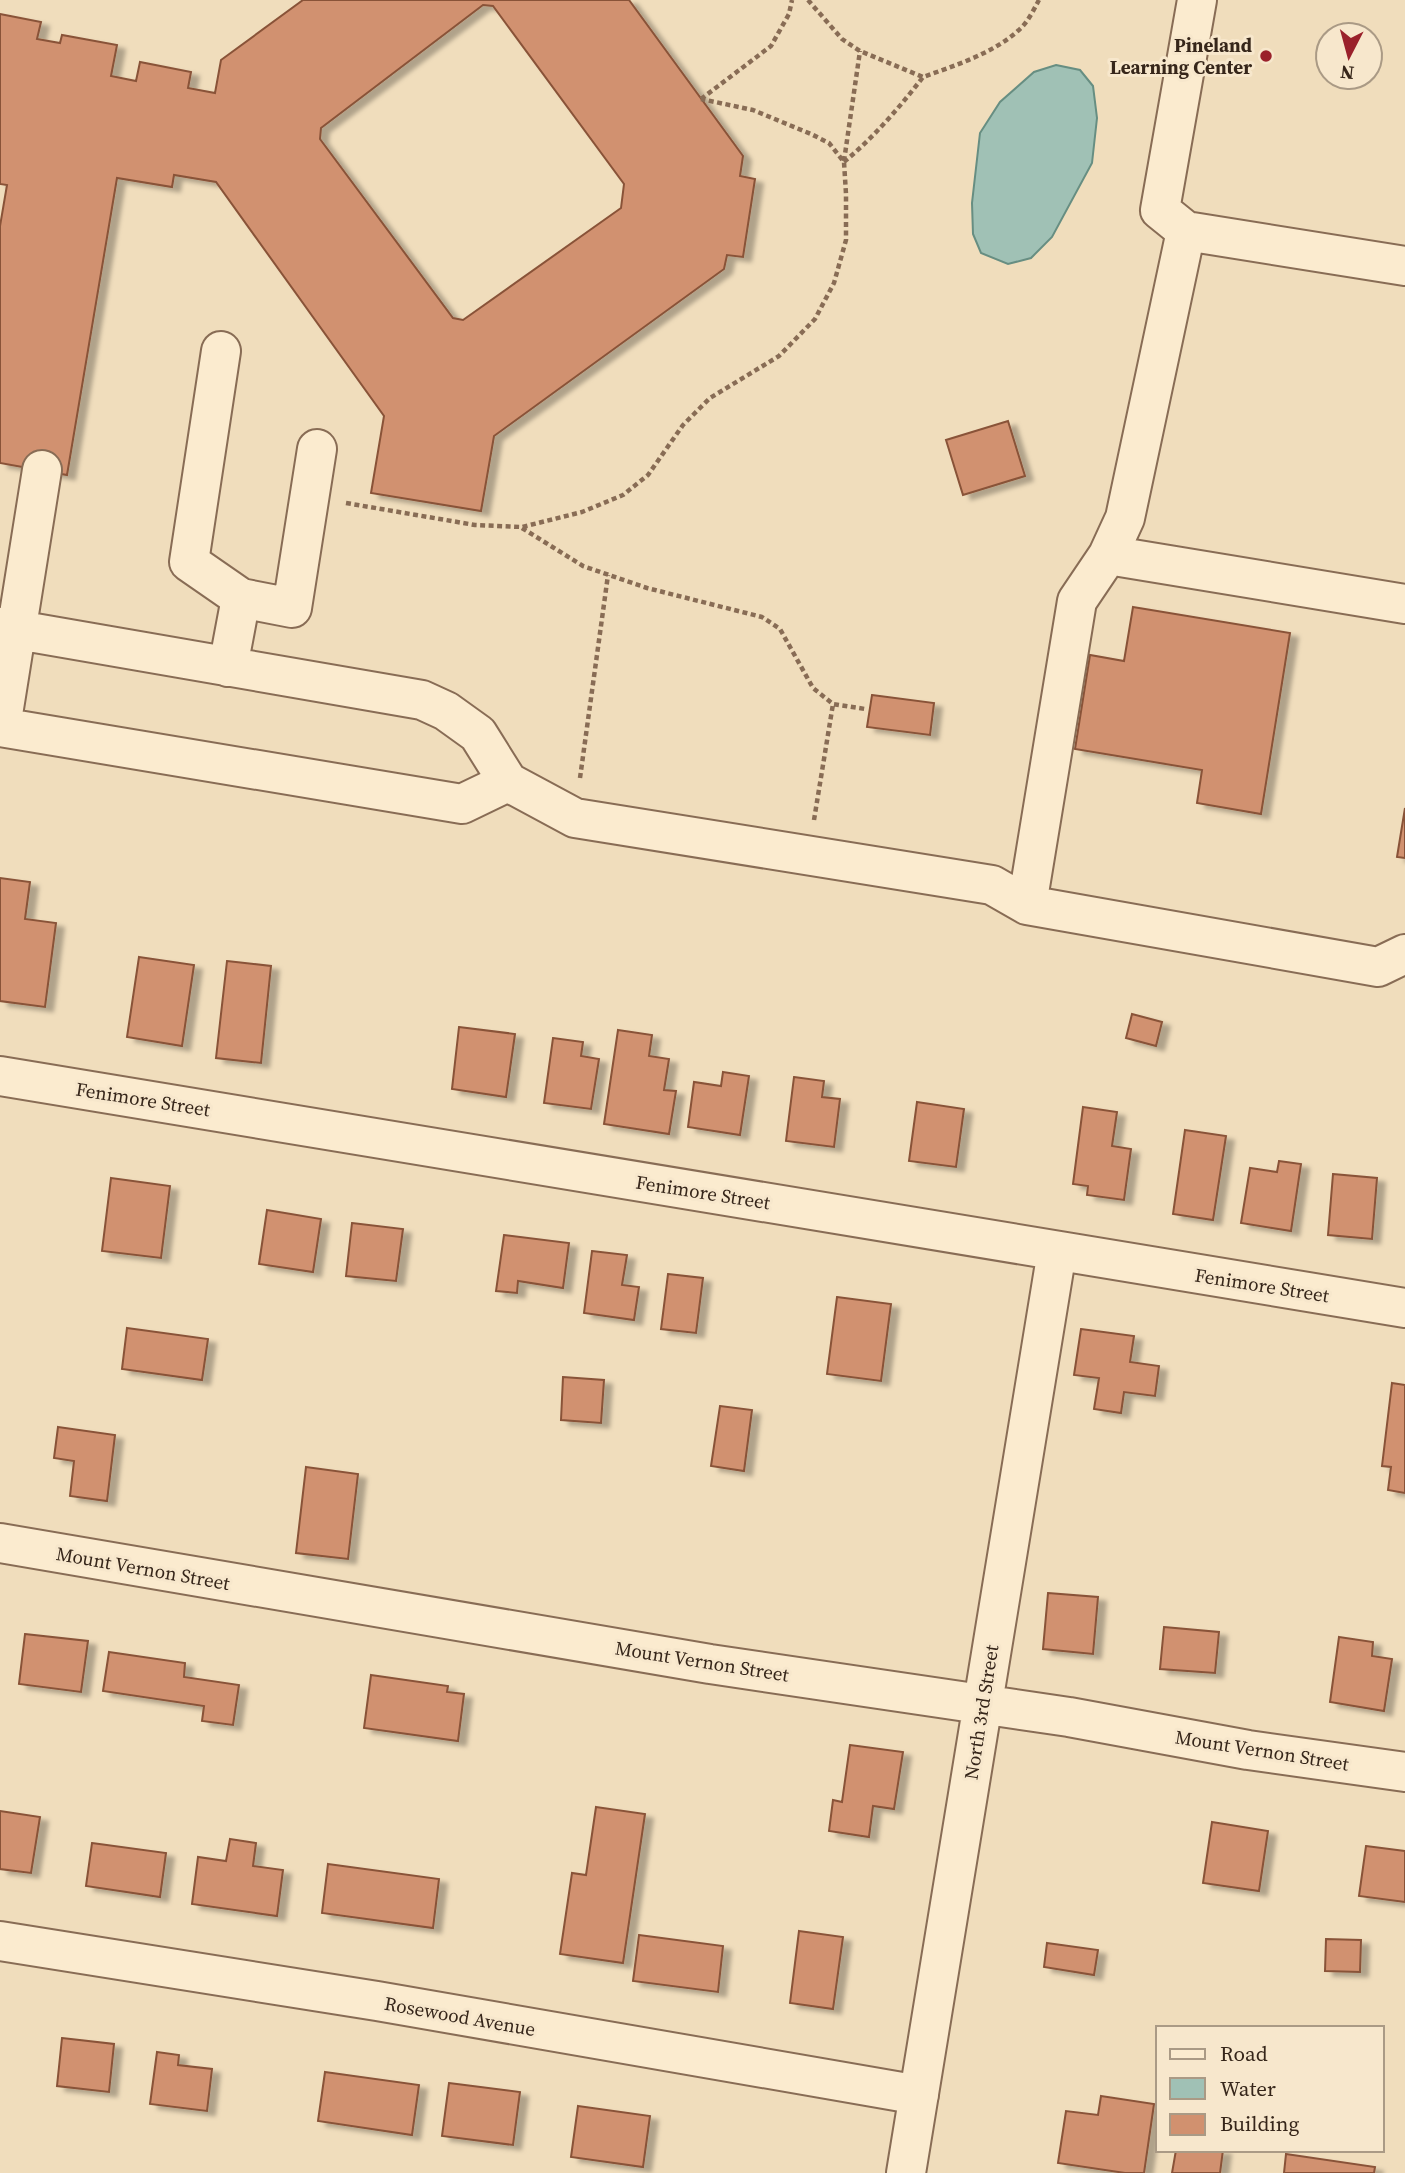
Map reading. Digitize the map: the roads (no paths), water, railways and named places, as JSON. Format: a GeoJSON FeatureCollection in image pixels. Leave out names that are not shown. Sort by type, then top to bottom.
{"type":"FeatureCollection","features":[{"type":"Feature","properties":{"kind":"street"},"geometry":{"type":"LineString","coordinates":[[1197,0],[1160,210],[1186,231],[1405,265]]}},
{"type":"Feature","properties":{"kind":"street"},"geometry":{"type":"LineString","coordinates":[[1027,905],[1077,601],[1108,555],[1125,518],[1186,231]]}},
{"type":"Feature","properties":{"kind":"street"},"geometry":{"type":"LineString","coordinates":[[220,351],[190,562],[241,598],[292,608],[317,449]]}},
{"type":"Feature","properties":{"kind":"street"},"geometry":{"type":"LineString","coordinates":[[42,470],[8,629],[0,727],[462,804],[508,782]]}},
{"type":"Feature","properties":{"kind":"street"},"geometry":{"type":"LineString","coordinates":[[1108,555],[1405,604]]}},
{"type":"Feature","properties":{"kind":"street"},"geometry":{"type":"LineString","coordinates":[[228,667],[241,598]]}},
{"type":"Feature","properties":{"kind":"street"},"geometry":{"type":"LineString","coordinates":[[8,629],[422,700],[446,711],[478,734],[508,782],[575,818],[992,885],[1027,905],[1378,967],[1405,954]]}},
{"type":"Feature","properties":{"kind":"street","name":"Fenimore Street"},"geometry":{"type":"LineString","coordinates":[[0,1076],[1405,1308]]}},
{"type":"Feature","properties":{"kind":"street","name":"North 3rd Street"},"geometry":{"type":"LineString","coordinates":[[906,2173],[1057,1251]]}},
{"type":"Feature","properties":{"kind":"street","name":"Mount Vernon Street"},"geometry":{"type":"LineString","coordinates":[[0,1544],[710,1664],[1069,1717],[1248,1750],[1405,1772]]}},
{"type":"Feature","properties":{"kind":"street","name":"Rosewood Avenue"},"geometry":{"type":"LineString","coordinates":[[0,1941],[377,2001],[919,2095]]}},
{"type":"Feature","properties":{"kind":"water"},"geometry":{"type":"Polygon","coordinates":[[[1056,65],[1080,70],[1093,86],[1097,118],[1092,163],[1052,237],[1031,258],[1008,264],[981,253],[973,234],[972,203],[980,133],[1000,102],[1034,72],[1056,65]]]}},
{"type":"Feature","properties":{"kind":"place","name":"Pineland Learning Center"},"geometry":{"type":"Point","coordinates":[1266,56]}}]}
